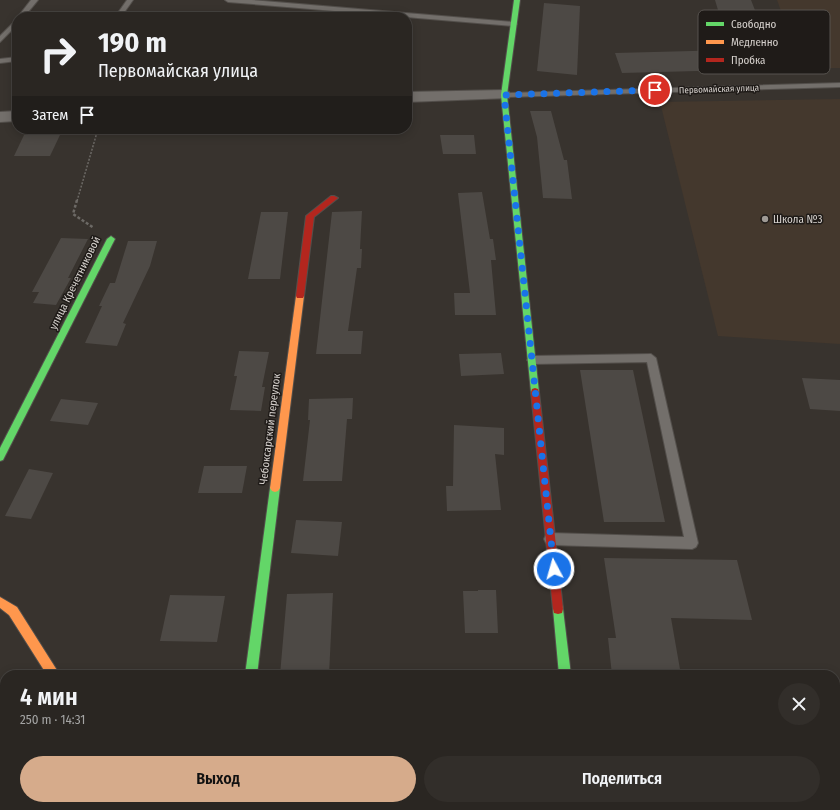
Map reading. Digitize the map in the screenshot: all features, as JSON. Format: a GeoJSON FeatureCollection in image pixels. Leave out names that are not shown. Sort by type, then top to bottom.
{"type":"FeatureCollection","features":[{"type":"Feature","properties":{"kind":"street"},"geometry":{"type":"LineString","coordinates":[[517,0],[504,95],[564,670]]}},
{"type":"Feature","properties":{"kind":"street","name":"Первомайская улица"},"geometry":{"type":"LineString","coordinates":[[412,97],[504,95]]}},
{"type":"Feature","properties":{"kind":"street","name":"Чебоксарский переулок"},"geometry":{"type":"LineString","coordinates":[[252,670],[310,216],[334,198]]}},
{"type":"Feature","properties":{"kind":"street","name":"улица Кречетниковой"},"geometry":{"type":"LineString","coordinates":[[0,457],[111,239]]}},
{"type":"Feature","properties":{"kind":"street"},"geometry":{"type":"LineString","coordinates":[[0,602],[13,611],[51,670]]}},
{"type":"Feature","properties":{"kind":"lane"},"geometry":{"type":"LineString","coordinates":[[24,12],[35,0]]}},
{"type":"Feature","properties":{"kind":"lane"},"geometry":{"type":"LineString","coordinates":[[122,12],[130,0]]}},
{"type":"Feature","properties":{"kind":"lane"},"geometry":{"type":"LineString","coordinates":[[228,0],[371,12]]}},
{"type":"Feature","properties":{"kind":"lane"},"geometry":{"type":"LineString","coordinates":[[412,15],[514,24]]}},
{"type":"Feature","properties":{"kind":"lane"},"geometry":{"type":"LineString","coordinates":[[0,40],[12,27]]}},
{"type":"Feature","properties":{"kind":"lane"},"geometry":{"type":"LineString","coordinates":[[0,61],[12,60]]}},
{"type":"Feature","properties":{"kind":"lane","name":"Первомайская улица"},"geometry":{"type":"LineString","coordinates":[[504,95],[840,85]]}},
{"type":"Feature","properties":{"kind":"lane"},"geometry":{"type":"LineString","coordinates":[[532,360],[651,358],[692,543],[550,539]]}},
{"type":"Feature","properties":{"kind":"path","name":"улица Кречетниковой"},"geometry":{"type":"LineString","coordinates":[[97,134],[73,214],[111,239]]}},
{"type":"Feature","properties":{"kind":"shaded area"},"geometry":{"type":"Polygon","coordinates":[[[777,0],[840,0],[840,68],[830,68],[830,10],[781,10],[777,0]]]}},
{"type":"Feature","properties":{"kind":"shaded area","name":"Школа №3"},"geometry":{"type":"Polygon","coordinates":[[[840,99],[840,344],[718,336],[660,102],[840,99]]]}},
{"type":"Feature","properties":{"kind":"building"},"geometry":{"type":"Polygon","coordinates":[[[715,0],[751,0],[755,10],[718,10],[715,0]]]}},
{"type":"Feature","properties":{"kind":"building"},"geometry":{"type":"Polygon","coordinates":[[[544,3],[580,6],[577,75],[537,71],[544,3]]]}},
{"type":"Feature","properties":{"kind":"building"},"geometry":{"type":"Polygon","coordinates":[[[698,51],[698,71],[622,73],[615,53],[698,51]]]}},
{"type":"Feature","properties":{"kind":"building"},"geometry":{"type":"Polygon","coordinates":[[[530,111],[551,111],[564,160],[567,160],[572,199],[543,198],[537,137],[530,111]]]}},
{"type":"Feature","properties":{"kind":"building"},"geometry":{"type":"Polygon","coordinates":[[[24,135],[60,135],[50,156],[14,156],[24,135]]]}},
{"type":"Feature","properties":{"kind":"building"},"geometry":{"type":"Polygon","coordinates":[[[440,135],[474,135],[476,154],[443,154],[440,135]]]}},
{"type":"Feature","properties":{"kind":"building"},"geometry":{"type":"Polygon","coordinates":[[[482,192],[490,239],[493,239],[496,260],[491,260],[496,315],[455,315],[454,293],[470,293],[458,193],[482,192]]]}},
{"type":"Feature","properties":{"kind":"building"},"geometry":{"type":"Polygon","coordinates":[[[362,211],[360,249],[362,249],[361,268],[357,268],[348,331],[363,331],[361,354],[316,354],[332,212],[362,211]]]}},
{"type":"Feature","properties":{"kind":"building"},"geometry":{"type":"Polygon","coordinates":[[[261,212],[288,212],[280,279],[248,279],[261,212]]]}},
{"type":"Feature","properties":{"kind":"building"},"geometry":{"type":"Polygon","coordinates":[[[61,238],[88,239],[68,278],[71,278],[56,305],[33,303],[39,292],[32,292],[61,238]]]}},
{"type":"Feature","properties":{"kind":"building"},"geometry":{"type":"Polygon","coordinates":[[[128,241],[157,241],[150,266],[123,323],[126,324],[117,346],[85,343],[102,306],[99,306],[110,283],[115,283],[128,241]]]}},
{"type":"Feature","properties":{"kind":"building"},"geometry":{"type":"Polygon","coordinates":[[[239,351],[269,352],[262,387],[265,387],[261,411],[230,410],[237,376],[234,376],[239,351]]]}},
{"type":"Feature","properties":{"kind":"building"},"geometry":{"type":"Polygon","coordinates":[[[501,353],[504,374],[461,376],[459,354],[501,353]]]}},
{"type":"Feature","properties":{"kind":"building"},"geometry":{"type":"Polygon","coordinates":[[[580,370],[633,370],[665,522],[604,522],[580,370]]]}},
{"type":"Feature","properties":{"kind":"building"},"geometry":{"type":"Polygon","coordinates":[[[802,378],[840,380],[840,411],[810,409],[802,378]]]}},
{"type":"Feature","properties":{"kind":"building"},"geometry":{"type":"Polygon","coordinates":[[[353,398],[352,419],[347,419],[342,481],[303,481],[310,420],[308,420],[309,399],[353,398]]]}},
{"type":"Feature","properties":{"kind":"building"},"geometry":{"type":"Polygon","coordinates":[[[61,399],[98,403],[88,425],[50,421],[61,399]]]}},
{"type":"Feature","properties":{"kind":"building"},"geometry":{"type":"Polygon","coordinates":[[[454,425],[504,428],[504,455],[495,454],[501,510],[447,511],[446,486],[453,486],[454,425]]]}},
{"type":"Feature","properties":{"kind":"building"},"geometry":{"type":"Polygon","coordinates":[[[204,466],[247,466],[242,493],[198,493],[204,466]]]}},
{"type":"Feature","properties":{"kind":"building"},"geometry":{"type":"Polygon","coordinates":[[[29,469],[53,473],[31,519],[5,516],[29,469]]]}},
{"type":"Feature","properties":{"kind":"building"},"geometry":{"type":"Polygon","coordinates":[[[296,520],[342,522],[338,556],[291,553],[296,520]]]}},
{"type":"Feature","properties":{"kind":"building"},"geometry":{"type":"Polygon","coordinates":[[[604,558],[737,560],[752,620],[671,618],[680,670],[611,670],[608,638],[616,638],[604,558]]]}},
{"type":"Feature","properties":{"kind":"building"},"geometry":{"type":"Polygon","coordinates":[[[496,590],[498,633],[465,633],[463,591],[496,590]]]}},
{"type":"Feature","properties":{"kind":"building"},"geometry":{"type":"Polygon","coordinates":[[[333,593],[329,670],[280,670],[287,594],[333,593]]]}},
{"type":"Feature","properties":{"kind":"building"},"geometry":{"type":"Polygon","coordinates":[[[170,595],[225,596],[217,642],[160,641],[170,595]]]}},
{"type":"Feature","properties":{"kind":"traffic: fast"},"geometry":{"type":"LineString","coordinates":[[517,0],[504,95],[535,392]]}},
{"type":"Feature","properties":{"kind":"traffic: fast"},"geometry":{"type":"LineString","coordinates":[[0,457],[111,239]]}},
{"type":"Feature","properties":{"kind":"traffic: fast"},"geometry":{"type":"LineString","coordinates":[[252,670],[275,488]]}},
{"type":"Feature","properties":{"kind":"traffic: fast"},"geometry":{"type":"LineString","coordinates":[[558,609],[564,670]]}},
{"type":"Feature","properties":{"kind":"traffic: slow"},"geometry":{"type":"LineString","coordinates":[[275,488],[300,296]]}},
{"type":"Feature","properties":{"kind":"traffic: slow"},"geometry":{"type":"LineString","coordinates":[[0,602],[13,611],[51,670]]}},
{"type":"Feature","properties":{"kind":"traffic: jam"},"geometry":{"type":"LineString","coordinates":[[300,296],[310,216],[334,198]]}},
{"type":"Feature","properties":{"kind":"traffic: jam"},"geometry":{"type":"LineString","coordinates":[[535,392],[558,609]]}},
{"type":"Feature","properties":{"kind":"place","name":"Школа №3"},"geometry":{"type":"Point","coordinates":[765,219]}},
{"type":"Feature","properties":{"kind":"route"},"geometry":{"type":"LineString","coordinates":[[554,569],[504,95],[655,90]]}}]}
